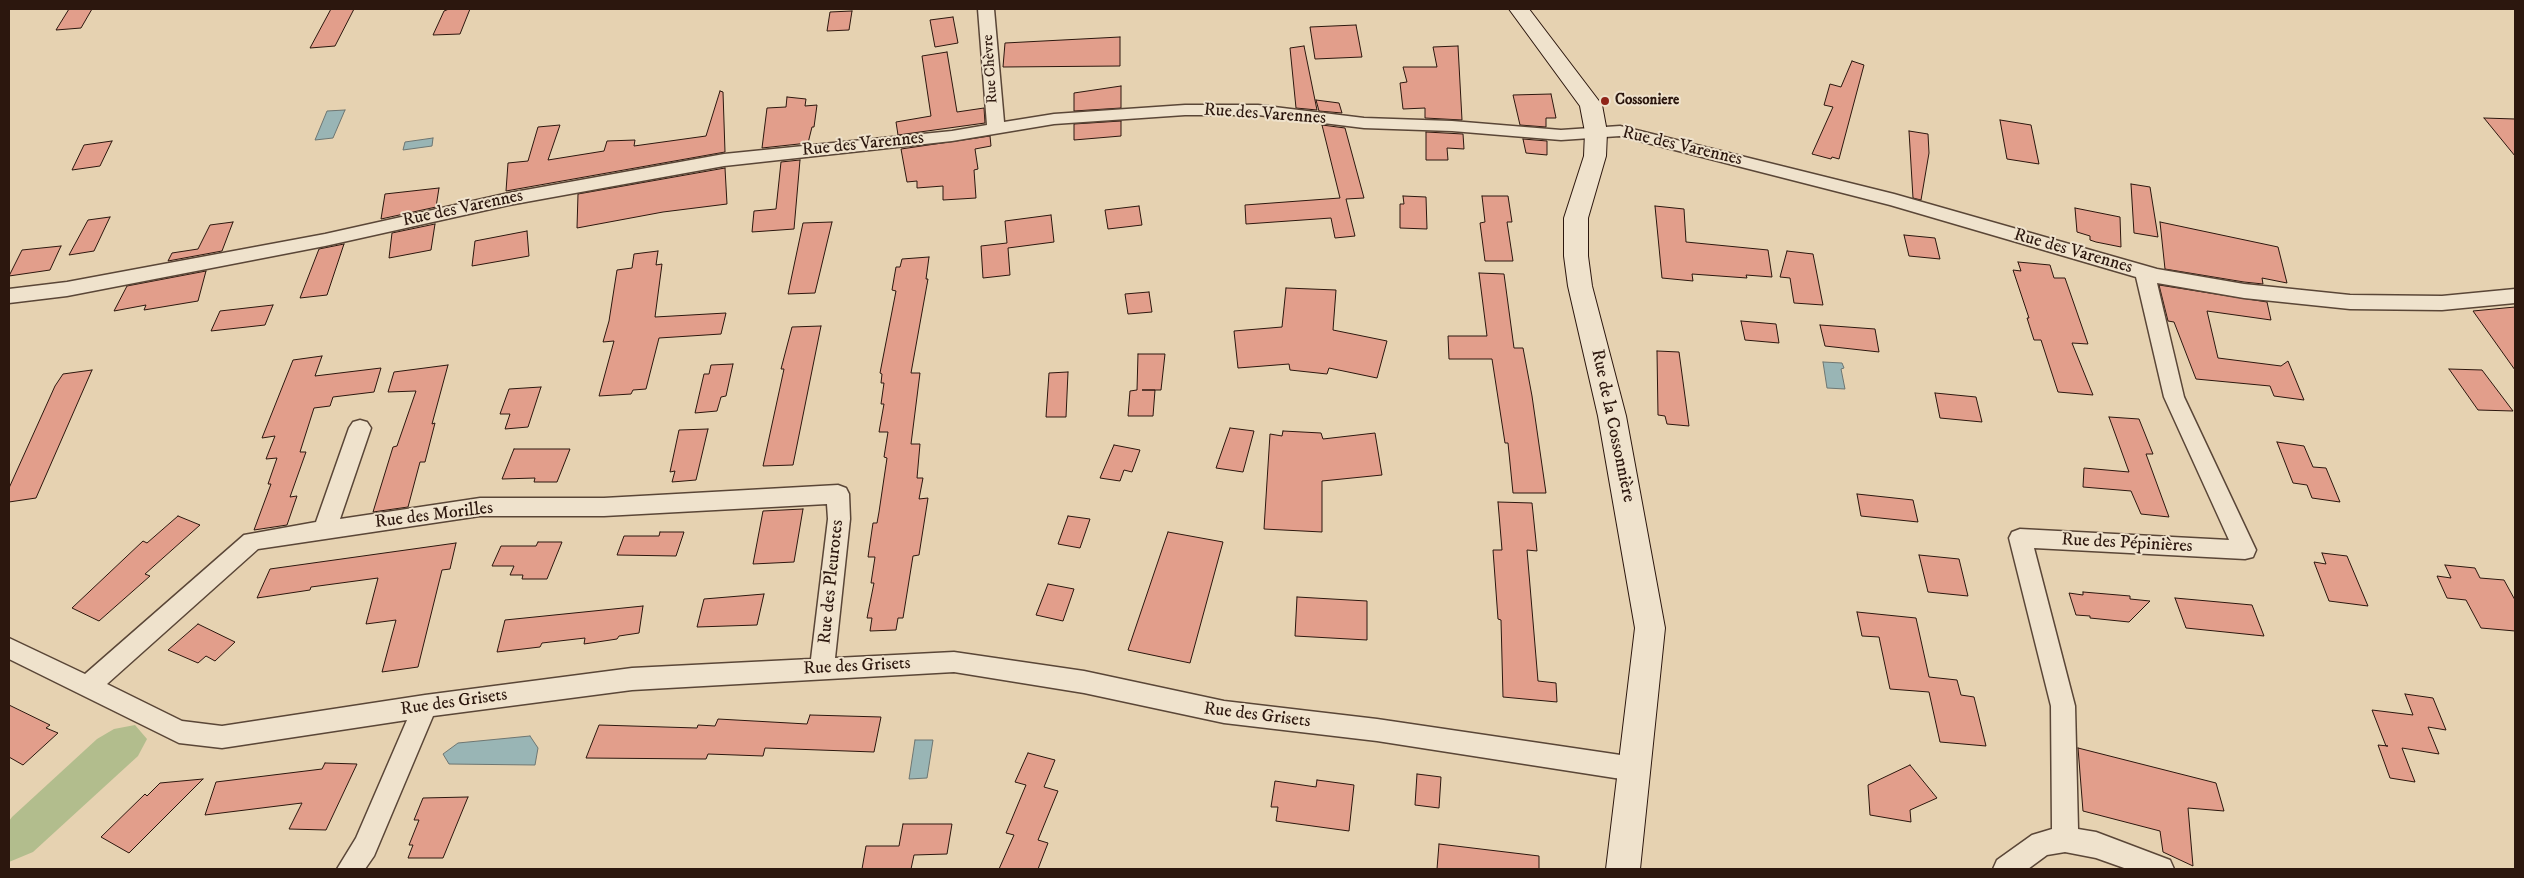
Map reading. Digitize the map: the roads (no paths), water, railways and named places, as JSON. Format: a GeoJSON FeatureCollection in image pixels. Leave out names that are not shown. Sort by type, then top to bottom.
{"type":"FeatureCollection","features":[{"type":"Feature","properties":{"kind":"street","name":"Rue Chèvre"},"geometry":{"type":"LineString","coordinates":[[986,9],[996,128]]}},
{"type":"Feature","properties":{"kind":"street","name":"Rue de la Cossonnière"},"geometry":{"type":"LineString","coordinates":[[1519,9],[1591,106],[1596,132],[1595,156],[1576,218],[1576,256],[1580,286],[1612,416],[1650,628],[1623,869]]}},
{"type":"Feature","properties":{"kind":"street","name":"Rue des Varennes"},"geometry":{"type":"LineString","coordinates":[[9,296],[67,289],[326,240],[509,199],[724,160],[952,136],[1054,119],[1165,110],[1258,110],[1364,123],[1452,126],[1561,135],[1620,131],[1894,200],[2145,273],[2244,291],[2350,302],[2442,302],[2515,296]]}},
{"type":"Feature","properties":{"kind":"street","name":"Rue des Pépinières"},"geometry":{"type":"LineString","coordinates":[[2064,840],[2063,706],[2020,538],[2245,550],[2174,397],[2145,273]]}},
{"type":"Feature","properties":{"kind":"street"},"geometry":{"type":"LineString","coordinates":[[325,530],[360,428]]}},
{"type":"Feature","properties":{"kind":"street","name":"Rue des Morilles"},"geometry":{"type":"LineString","coordinates":[[87,687],[252,542],[480,507],[604,507],[814,497],[838,494]]}},
{"type":"Feature","properties":{"kind":"street","name":"Rue des Pleurotes"},"geometry":{"type":"LineString","coordinates":[[822,669],[840,519],[838,494]]}},
{"type":"Feature","properties":{"kind":"street","name":"Rue des Grisets"},"geometry":{"type":"LineString","coordinates":[[9,648],[179,732],[222,737],[425,706],[632,679],[954,662],[1084,682],[1224,712],[1377,730],[1634,769]]}},
{"type":"Feature","properties":{"kind":"street"},"geometry":{"type":"LineString","coordinates":[[350,869],[366,848],[425,706]]}},
{"type":"Feature","properties":{"kind":"street"},"geometry":{"type":"LineString","coordinates":[[2006,869],[2041,844],[2064,840],[2096,845],[2132,856],[2161,869]]}},
{"type":"Feature","properties":{"kind":"water"},"geometry":{"type":"Polygon","coordinates":[[[345,110],[333,138],[315,140],[327,111],[345,110]]]}},
{"type":"Feature","properties":{"kind":"water"},"geometry":{"type":"Polygon","coordinates":[[[433,138],[432,146],[403,150],[405,142],[433,138]]]}},
{"type":"Feature","properties":{"kind":"water"},"geometry":{"type":"Polygon","coordinates":[[[1823,362],[1842,363],[1844,368],[1841,369],[1845,389],[1827,388],[1823,362]]]}},
{"type":"Feature","properties":{"kind":"water"},"geometry":{"type":"Polygon","coordinates":[[[530,736],[538,748],[535,765],[449,764],[443,754],[458,743],[530,736]]]}},
{"type":"Feature","properties":{"kind":"water"},"geometry":{"type":"Polygon","coordinates":[[[915,740],[933,740],[927,778],[909,779],[915,740]]]}},
{"type":"Feature","properties":{"kind":"place","name":"Cossoniere"},"geometry":{"type":"Point","coordinates":[1605,101]}}]}
